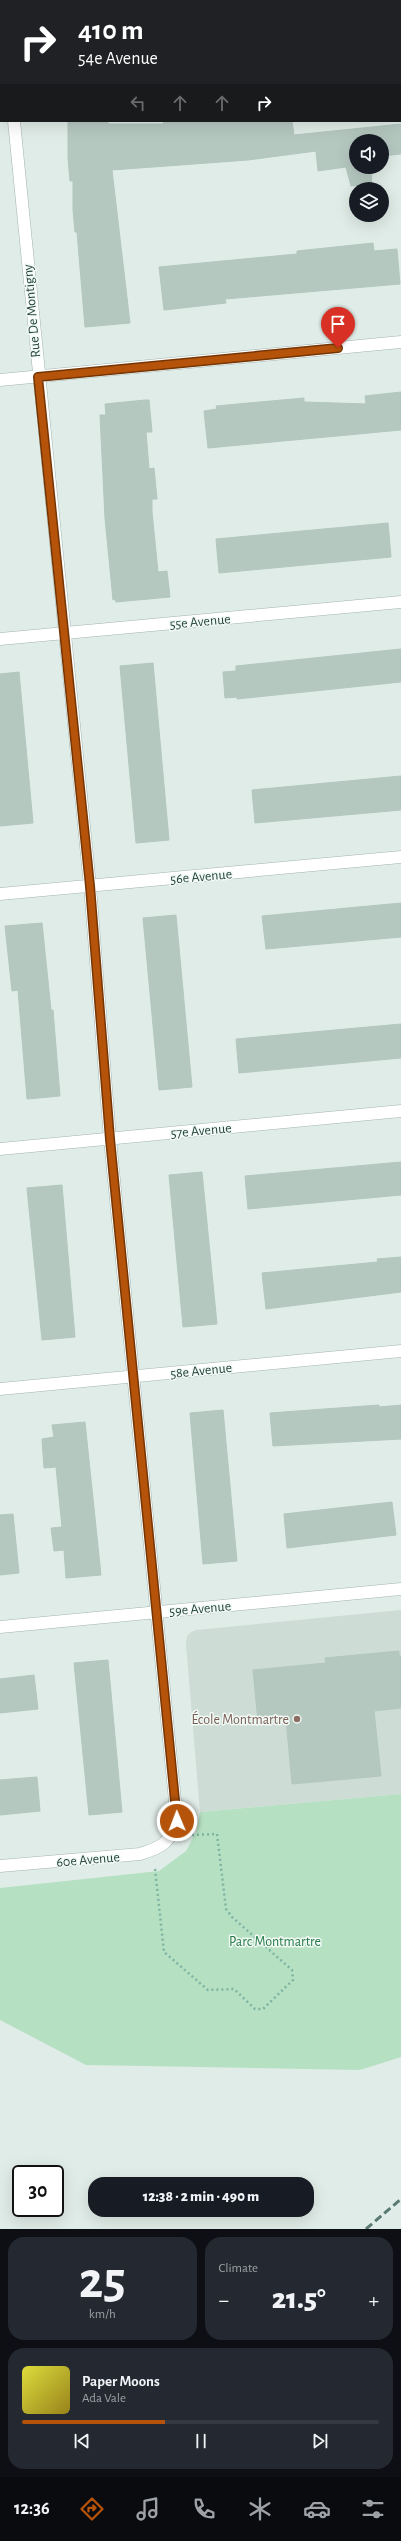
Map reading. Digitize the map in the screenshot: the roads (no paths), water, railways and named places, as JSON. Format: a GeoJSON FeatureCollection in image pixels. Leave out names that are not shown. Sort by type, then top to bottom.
{"type":"FeatureCollection","features":[{"type":"Feature","properties":{"kind":"street","name":"Rue De Montigny"},"geometry":{"type":"LineString","coordinates":[[14,122],[63,633],[90,886],[110,1139],[135,1377],[156,1612],[177,1804],[177,1821],[171,1837]]}},
{"type":"Feature","properties":{"kind":"street"},"geometry":{"type":"LineString","coordinates":[[0,380],[401,342]]}},
{"type":"Feature","properties":{"kind":"street","name":"55e Avenue"},"geometry":{"type":"LineString","coordinates":[[0,639],[401,602]]}},
{"type":"Feature","properties":{"kind":"street","name":"56e Avenue"},"geometry":{"type":"LineString","coordinates":[[0,894],[401,857]]}},
{"type":"Feature","properties":{"kind":"street","name":"57e Avenue"},"geometry":{"type":"LineString","coordinates":[[0,1149],[401,1111]]}},
{"type":"Feature","properties":{"kind":"street","name":"58e Avenue"},"geometry":{"type":"LineString","coordinates":[[0,1389],[401,1351]]}},
{"type":"Feature","properties":{"kind":"street","name":"59e Avenue"},"geometry":{"type":"LineString","coordinates":[[0,1627],[401,1589]]}},
{"type":"Feature","properties":{"kind":"street","name":"60e Avenue"},"geometry":{"type":"LineString","coordinates":[[0,1866],[140,1854],[159,1849],[171,1837]]}},
{"type":"Feature","properties":{"kind":"railway"},"geometry":{"type":"LineString","coordinates":[[366,2229],[401,2199]]}},
{"type":"Feature","properties":{"kind":"place","name":"École Montmartre"},"geometry":{"type":"Point","coordinates":[297,1719]}},
{"type":"Feature","properties":{"kind":"park label","name":"Parc Montmartre"},"geometry":{"type":"Point","coordinates":[275,1941]}}]}
